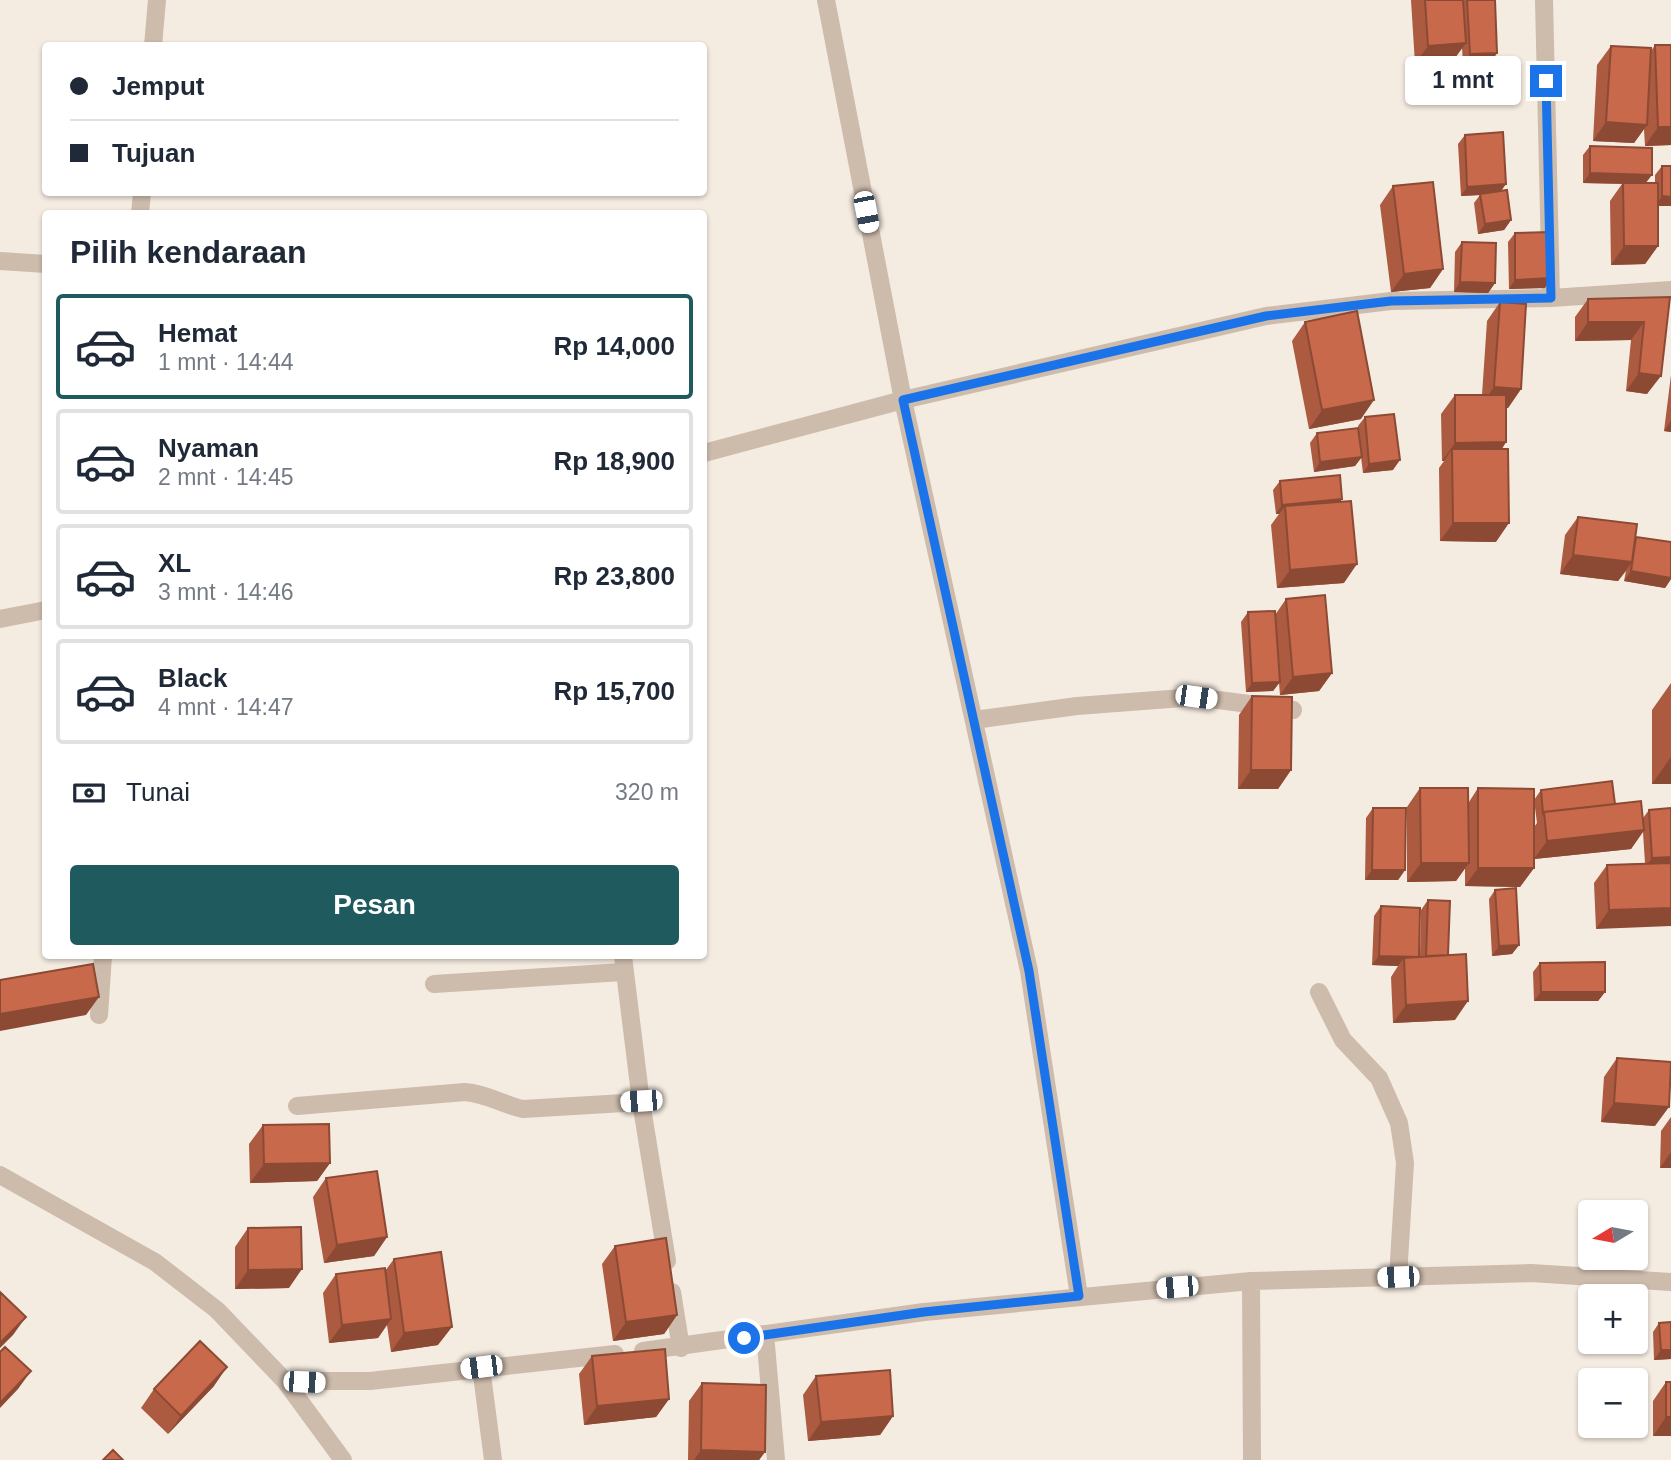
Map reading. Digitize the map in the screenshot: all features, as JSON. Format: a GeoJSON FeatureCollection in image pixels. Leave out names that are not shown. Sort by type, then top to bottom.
{"type":"FeatureCollection","features":[{"type":"Feature","properties":{"kind":"street"},"geometry":{"type":"LineString","coordinates":[[153,42],[158,0]]}},
{"type":"Feature","properties":{"kind":"street"},"geometry":{"type":"LineString","coordinates":[[826,0],[903,400],[1029,971],[1079,1296]]}},
{"type":"Feature","properties":{"kind":"street"},"geometry":{"type":"LineString","coordinates":[[1544,0],[1551,298]]}},
{"type":"Feature","properties":{"kind":"street"},"geometry":{"type":"LineString","coordinates":[[0,261],[42,264]]}},
{"type":"Feature","properties":{"kind":"street"},"geometry":{"type":"LineString","coordinates":[[707,452],[903,400],[1279,314],[1391,301],[1551,298],[1671,289]]}},
{"type":"Feature","properties":{"kind":"street"},"geometry":{"type":"LineString","coordinates":[[0,619],[42,611]]}},
{"type":"Feature","properties":{"kind":"street"},"geometry":{"type":"LineString","coordinates":[[974,720],[1077,706],[1196,697],[1293,710]]}},
{"type":"Feature","properties":{"kind":"street"},"geometry":{"type":"LineString","coordinates":[[99,1015],[103,959]]}},
{"type":"Feature","properties":{"kind":"street"},"geometry":{"type":"LineString","coordinates":[[434,984],[623,964],[641,1101],[681,1348]]}},
{"type":"Feature","properties":{"kind":"street"},"geometry":{"type":"LineString","coordinates":[[1319,992],[1343,1040],[1379,1078],[1399,1123],[1405,1163],[1398,1277]]}},
{"type":"Feature","properties":{"kind":"street"},"geometry":{"type":"LineString","coordinates":[[297,1106],[465,1092],[488,1094],[504,1105],[523,1109],[641,1101]]}},
{"type":"Feature","properties":{"kind":"street"},"geometry":{"type":"LineString","coordinates":[[0,1175],[155,1262],[217,1310],[285,1381],[343,1460]]}},
{"type":"Feature","properties":{"kind":"street"},"geometry":{"type":"LineString","coordinates":[[285,1381],[348,1383],[681,1348],[924,1312],[1251,1281],[1531,1273],[1671,1282]]}},
{"type":"Feature","properties":{"kind":"street"},"geometry":{"type":"LineString","coordinates":[[1251,1281],[1252,1460]]}},
{"type":"Feature","properties":{"kind":"street"},"geometry":{"type":"LineString","coordinates":[[765,1334],[776,1460]]}},
{"type":"Feature","properties":{"kind":"street"},"geometry":{"type":"LineString","coordinates":[[481,1367],[493,1460]]}},
{"type":"Feature","properties":{"kind":"building"},"geometry":{"type":"Polygon","coordinates":[[[1425,0],[1463,0],[1466,43],[1428,46],[1425,0]]]}},
{"type":"Feature","properties":{"kind":"building"},"geometry":{"type":"Polygon","coordinates":[[[1467,0],[1495,0],[1497,53],[1470,54],[1467,0]]]}},
{"type":"Feature","properties":{"kind":"building"},"geometry":{"type":"Polygon","coordinates":[[[1655,45],[1671,45],[1671,127],[1658,127],[1655,45]]]}},
{"type":"Feature","properties":{"kind":"building"},"geometry":{"type":"Polygon","coordinates":[[[1611,46],[1651,48],[1647,125],[1606,122],[1611,46]]]}},
{"type":"Feature","properties":{"kind":"building"},"geometry":{"type":"Polygon","coordinates":[[[1503,132],[1506,184],[1467,187],[1465,135],[1503,132]]]}},
{"type":"Feature","properties":{"kind":"building"},"geometry":{"type":"Polygon","coordinates":[[[1590,146],[1652,148],[1652,175],[1590,173],[1590,146]]]}},
{"type":"Feature","properties":{"kind":"building"},"geometry":{"type":"Polygon","coordinates":[[[1662,166],[1671,166],[1671,197],[1662,196],[1662,166]]]}},
{"type":"Feature","properties":{"kind":"building"},"geometry":{"type":"Polygon","coordinates":[[[1433,182],[1443,269],[1404,274],[1393,186],[1433,182]]]}},
{"type":"Feature","properties":{"kind":"building"},"geometry":{"type":"Polygon","coordinates":[[[1623,183],[1658,183],[1658,246],[1624,246],[1623,183]]]}},
{"type":"Feature","properties":{"kind":"building"},"geometry":{"type":"Polygon","coordinates":[[[1507,190],[1511,220],[1485,224],[1480,194],[1507,190]]]}},
{"type":"Feature","properties":{"kind":"building"},"geometry":{"type":"Polygon","coordinates":[[[1550,232],[1551,278],[1515,280],[1515,233],[1550,232]]]}},
{"type":"Feature","properties":{"kind":"building"},"geometry":{"type":"Polygon","coordinates":[[[1462,242],[1496,243],[1495,283],[1460,282],[1462,242]]]}},
{"type":"Feature","properties":{"kind":"building"},"geometry":{"type":"Polygon","coordinates":[[[1670,297],[1661,376],[1639,373],[1644,322],[1588,322],[1588,299],[1670,297]]]}},
{"type":"Feature","properties":{"kind":"building"},"geometry":{"type":"Polygon","coordinates":[[[1500,302],[1526,304],[1521,389],[1494,387],[1500,302]]]}},
{"type":"Feature","properties":{"kind":"building"},"geometry":{"type":"Polygon","coordinates":[[[1357,311],[1374,400],[1322,410],[1305,322],[1357,311]]]}},
{"type":"Feature","properties":{"kind":"building"},"geometry":{"type":"Polygon","coordinates":[[[1455,395],[1506,395],[1506,442],[1455,443],[1455,395]]]}},
{"type":"Feature","properties":{"kind":"building"},"geometry":{"type":"Polygon","coordinates":[[[1394,414],[1400,460],[1369,464],[1365,417],[1394,414]]]}},
{"type":"Feature","properties":{"kind":"building"},"geometry":{"type":"Polygon","coordinates":[[[1358,428],[1362,457],[1320,462],[1317,433],[1358,428]]]}},
{"type":"Feature","properties":{"kind":"building"},"geometry":{"type":"Polygon","coordinates":[[[1452,449],[1508,449],[1509,523],[1453,523],[1452,449]]]}},
{"type":"Feature","properties":{"kind":"building"},"geometry":{"type":"Polygon","coordinates":[[[1340,475],[1342,499],[1282,505],[1280,481],[1340,475]]]}},
{"type":"Feature","properties":{"kind":"building"},"geometry":{"type":"Polygon","coordinates":[[[1351,501],[1357,564],[1290,570],[1285,506],[1351,501]]]}},
{"type":"Feature","properties":{"kind":"building"},"geometry":{"type":"Polygon","coordinates":[[[1578,517],[1637,524],[1632,562],[1573,555],[1578,517]]]}},
{"type":"Feature","properties":{"kind":"building"},"geometry":{"type":"Polygon","coordinates":[[[1636,537],[1671,542],[1671,578],[1631,571],[1636,537]]]}},
{"type":"Feature","properties":{"kind":"building"},"geometry":{"type":"Polygon","coordinates":[[[1325,595],[1332,673],[1293,677],[1286,599],[1325,595]]]}},
{"type":"Feature","properties":{"kind":"building"},"geometry":{"type":"Polygon","coordinates":[[[1275,611],[1280,682],[1252,683],[1248,612],[1275,611]]]}},
{"type":"Feature","properties":{"kind":"building"},"geometry":{"type":"Polygon","coordinates":[[[1252,696],[1292,697],[1291,770],[1251,770],[1252,696]]]}},
{"type":"Feature","properties":{"kind":"building"},"geometry":{"type":"Polygon","coordinates":[[[1612,781],[1615,804],[1543,813],[1541,790],[1612,781]]]}},
{"type":"Feature","properties":{"kind":"building"},"geometry":{"type":"Polygon","coordinates":[[[1420,788],[1468,788],[1469,863],[1421,863],[1420,788]]]}},
{"type":"Feature","properties":{"kind":"building"},"geometry":{"type":"Polygon","coordinates":[[[1478,788],[1534,789],[1534,868],[1478,868],[1478,788]]]}},
{"type":"Feature","properties":{"kind":"building"},"geometry":{"type":"Polygon","coordinates":[[[1641,801],[1644,830],[1547,841],[1544,812],[1641,801]]]}},
{"type":"Feature","properties":{"kind":"building"},"geometry":{"type":"Polygon","coordinates":[[[1373,808],[1406,808],[1405,870],[1372,870],[1373,808]]]}},
{"type":"Feature","properties":{"kind":"building"},"geometry":{"type":"Polygon","coordinates":[[[1671,808],[1671,857],[1652,858],[1649,810],[1671,808]]]}},
{"type":"Feature","properties":{"kind":"building"},"geometry":{"type":"Polygon","coordinates":[[[1671,863],[1671,908],[1609,910],[1607,865],[1671,863]]]}},
{"type":"Feature","properties":{"kind":"building"},"geometry":{"type":"Polygon","coordinates":[[[1516,888],[1519,945],[1499,946],[1495,890],[1516,888]]]}},
{"type":"Feature","properties":{"kind":"building"},"geometry":{"type":"Polygon","coordinates":[[[1428,900],[1450,901],[1448,955],[1426,956],[1428,900]]]}},
{"type":"Feature","properties":{"kind":"building"},"geometry":{"type":"Polygon","coordinates":[[[1381,906],[1420,908],[1419,957],[1379,956],[1381,906]]]}},
{"type":"Feature","properties":{"kind":"building"},"geometry":{"type":"Polygon","coordinates":[[[1466,954],[1468,1001],[1406,1005],[1404,958],[1466,954]]]}},
{"type":"Feature","properties":{"kind":"building"},"geometry":{"type":"Polygon","coordinates":[[[1605,962],[1605,992],[1541,992],[1540,963],[1605,962]]]}},
{"type":"Feature","properties":{"kind":"building"},"geometry":{"type":"Polygon","coordinates":[[[93,964],[99,997],[0,1014],[0,980],[93,964]]]}},
{"type":"Feature","properties":{"kind":"building"},"geometry":{"type":"Polygon","coordinates":[[[1617,1058],[1671,1062],[1669,1107],[1614,1103],[1617,1058]]]}},
{"type":"Feature","properties":{"kind":"building"},"geometry":{"type":"Polygon","coordinates":[[[329,1124],[330,1163],[264,1164],[263,1125],[329,1124]]]}},
{"type":"Feature","properties":{"kind":"building"},"geometry":{"type":"Polygon","coordinates":[[[377,1171],[387,1237],[337,1245],[326,1178],[377,1171]]]}},
{"type":"Feature","properties":{"kind":"building"},"geometry":{"type":"Polygon","coordinates":[[[301,1227],[302,1269],[248,1270],[248,1228],[301,1227]]]}},
{"type":"Feature","properties":{"kind":"building"},"geometry":{"type":"Polygon","coordinates":[[[666,1238],[677,1315],[626,1322],[615,1246],[666,1238]]]}},
{"type":"Feature","properties":{"kind":"building"},"geometry":{"type":"Polygon","coordinates":[[[441,1252],[452,1327],[404,1333],[394,1259],[441,1252]]]}},
{"type":"Feature","properties":{"kind":"building"},"geometry":{"type":"Polygon","coordinates":[[[385,1268],[391,1319],[342,1325],[336,1274],[385,1268]]]}},
{"type":"Feature","properties":{"kind":"building"},"geometry":{"type":"Polygon","coordinates":[[[0,1292],[26,1317],[0,1343],[0,1292]]]}},
{"type":"Feature","properties":{"kind":"building"},"geometry":{"type":"Polygon","coordinates":[[[1671,1322],[1671,1350],[1661,1350],[1659,1323],[1671,1322]]]}},
{"type":"Feature","properties":{"kind":"building"},"geometry":{"type":"Polygon","coordinates":[[[200,1341],[227,1367],[181,1416],[154,1389],[200,1341]]]}},
{"type":"Feature","properties":{"kind":"building"},"geometry":{"type":"Polygon","coordinates":[[[5,1347],[31,1371],[0,1403],[0,1352],[5,1347]]]}},
{"type":"Feature","properties":{"kind":"building"},"geometry":{"type":"Polygon","coordinates":[[[665,1349],[669,1399],[597,1406],[592,1356],[665,1349]]]}},
{"type":"Feature","properties":{"kind":"building"},"geometry":{"type":"Polygon","coordinates":[[[890,1370],[893,1416],[821,1422],[816,1376],[890,1370]]]}},
{"type":"Feature","properties":{"kind":"building"},"geometry":{"type":"Polygon","coordinates":[[[1666,1382],[1671,1382],[1671,1417],[1666,1417],[1666,1382]]]}},
{"type":"Feature","properties":{"kind":"building"},"geometry":{"type":"Polygon","coordinates":[[[702,1383],[766,1385],[765,1452],[701,1450],[702,1383]]]}},
{"type":"Feature","properties":{"kind":"building"},"geometry":{"type":"Polygon","coordinates":[[[113,1450],[123,1460],[103,1460],[113,1450]]]}},
{"type":"Feature","properties":{"kind":"route"},"geometry":{"type":"LineString","coordinates":[[744,1338],[924,1312],[1079,1296],[1029,971],[903,400],[1266,316],[1391,301],[1551,298],[1546,81]]}}]}
